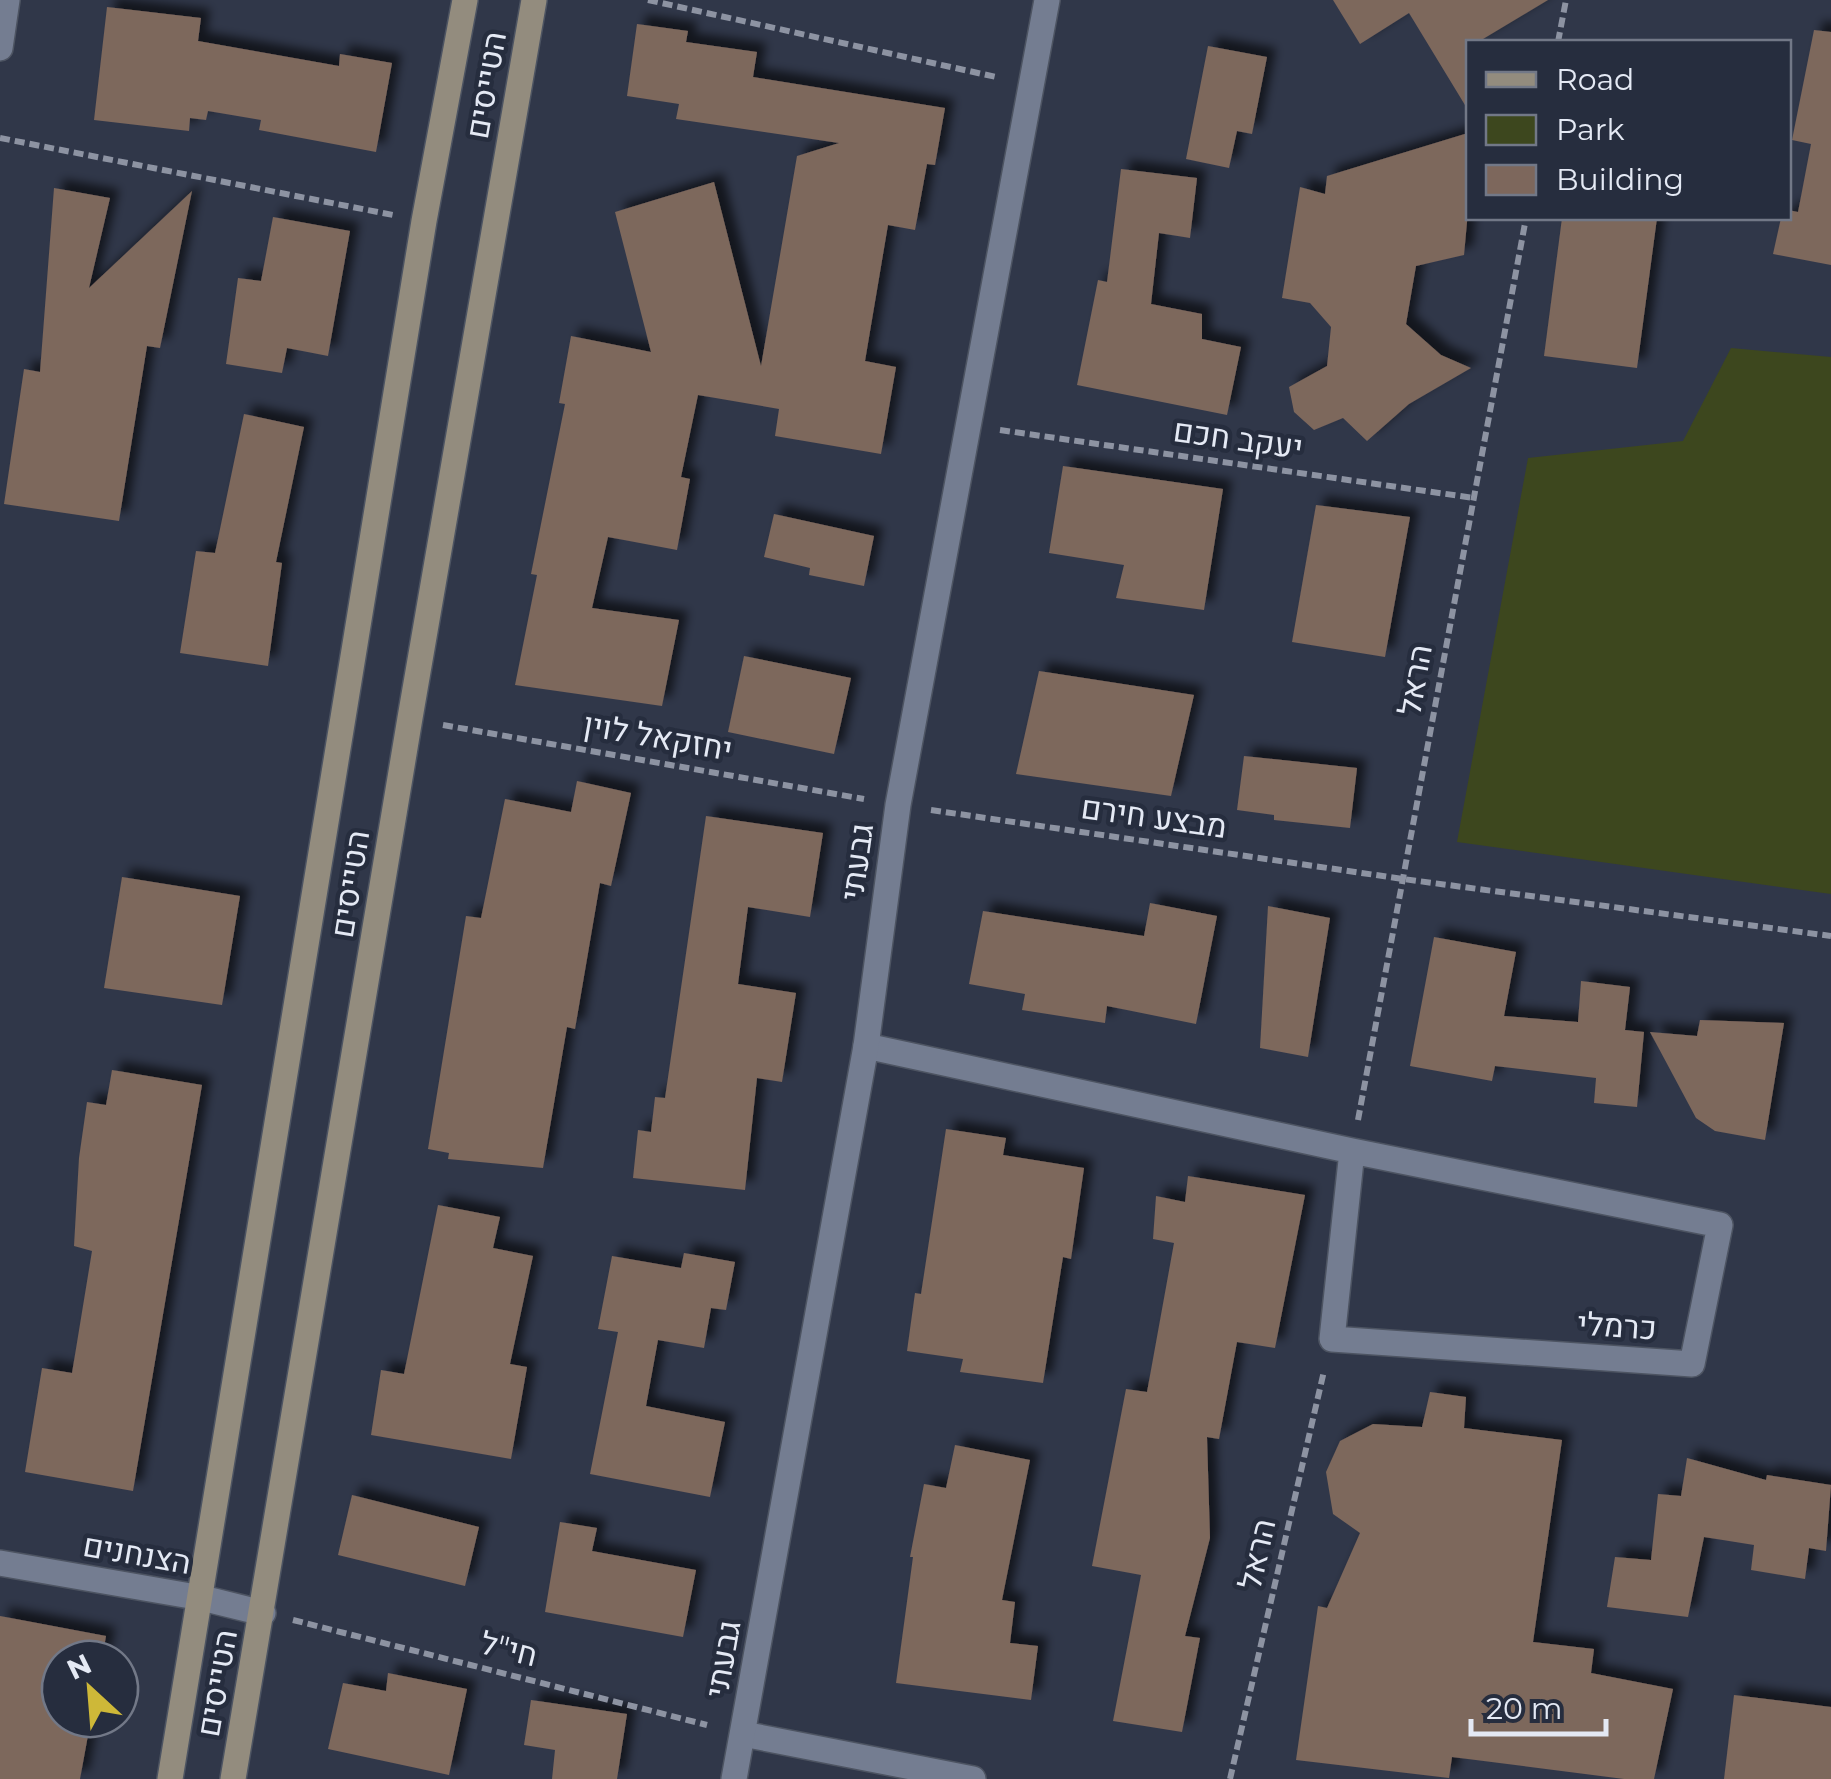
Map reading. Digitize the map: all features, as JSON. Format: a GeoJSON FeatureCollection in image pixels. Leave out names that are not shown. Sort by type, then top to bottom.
{"type":"FeatureCollection","features":[{"type":"Feature","properties":{"kind":"street"},"geometry":{"type":"LineString","coordinates":[[0,48],[7,0]]}},
{"type":"Feature","properties":{"kind":"street","name":"הטייסים"},"geometry":{"type":"LineString","coordinates":[[170,1779],[424,222],[465,0]]}},
{"type":"Feature","properties":{"kind":"street","name":"הטייסים"},"geometry":{"type":"LineString","coordinates":[[233,1779],[534,0]]}},
{"type":"Feature","properties":{"kind":"street","name":"גבעתי"},"geometry":{"type":"LineString","coordinates":[[734,1779],[866,1046],[898,805],[1047,0]]}},
{"type":"Feature","properties":{"kind":"street","name":"כרמלי"},"geometry":{"type":"LineString","coordinates":[[866,1046],[1720,1225],[1692,1364],[1332,1340]]}},
{"type":"Feature","properties":{"kind":"street"},"geometry":{"type":"LineString","coordinates":[[1332,1340],[1352,1150]]}},
{"type":"Feature","properties":{"kind":"street","name":"הצנחנים"},"geometry":{"type":"LineString","coordinates":[[0,1563],[263,1612]]}},
{"type":"Feature","properties":{"kind":"street","name":"גבעתי"},"geometry":{"type":"LineString","coordinates":[[743,1734],[972,1779]]}},
{"type":"Feature","properties":{"kind":"path"},"geometry":{"type":"LineString","coordinates":[[648,0],[1002,78]]}},
{"type":"Feature","properties":{"kind":"path"},"geometry":{"type":"LineString","coordinates":[[1558,40],[1566,0]]}},
{"type":"Feature","properties":{"kind":"path"},"geometry":{"type":"LineString","coordinates":[[0,138],[424,222]]}},
{"type":"Feature","properties":{"kind":"path","name":"הראל"},"geometry":{"type":"LineString","coordinates":[[1352,1150],[1526,220]]}},
{"type":"Feature","properties":{"kind":"path","name":"יעקב חכם"},"geometry":{"type":"LineString","coordinates":[[996,429],[1474,498]]}},
{"type":"Feature","properties":{"kind":"path","name":"יחזקאל לוין"},"geometry":{"type":"LineString","coordinates":[[410,718],[898,805]]}},
{"type":"Feature","properties":{"kind":"path","name":"מבצע חירם"},"geometry":{"type":"LineString","coordinates":[[898,805],[1831,936]]}},
{"type":"Feature","properties":{"kind":"path","name":"הראל"},"geometry":{"type":"LineString","coordinates":[[1230,1779],[1332,1340]]}},
{"type":"Feature","properties":{"kind":"path","name":"חי\"ל"},"geometry":{"type":"LineString","coordinates":[[263,1612],[743,1734]]}},
{"type":"Feature","properties":{"kind":"green space"},"geometry":{"type":"Polygon","coordinates":[[[1731,348],[1831,357],[1831,894],[1457,842],[1528,458],[1683,441],[1731,348]]]}},
{"type":"Feature","properties":{"kind":"building"},"geometry":{"type":"Polygon","coordinates":[[[1333,0],[1548,0],[1481,40],[1466,40],[1466,107],[1409,13],[1360,44],[1333,0]]]}},
{"type":"Feature","properties":{"kind":"building"},"geometry":{"type":"Polygon","coordinates":[[[107,7],[201,18],[198,41],[339,66],[340,54],[392,63],[376,152],[259,130],[261,120],[208,111],[206,120],[190,118],[189,131],[94,120],[107,7]]]}},
{"type":"Feature","properties":{"kind":"building"},"geometry":{"type":"Polygon","coordinates":[[[637,24],[688,31],[686,42],[757,52],[753,77],[945,108],[935,165],[927,164],[915,230],[888,225],[865,361],[896,367],[881,454],[775,436],[779,409],[698,395],[681,477],[690,479],[677,550],[608,537],[592,608],[679,620],[662,706],[515,685],[537,575],[531,574],[565,404],[559,403],[571,336],[651,352],[615,212],[714,182],[761,366],[797,156],[839,143],[676,119],[679,104],[627,96],[637,24]]]}},
{"type":"Feature","properties":{"kind":"building"},"geometry":{"type":"Polygon","coordinates":[[[1814,30],[1831,32],[1831,265],[1773,254],[1781,220],[1791,220],[1791,211],[1798,212],[1811,144],[1792,140],[1814,30]]]}},
{"type":"Feature","properties":{"kind":"building"},"geometry":{"type":"Polygon","coordinates":[[[1208,46],[1267,57],[1252,134],[1237,131],[1229,168],[1186,159],[1208,46]]]}},
{"type":"Feature","properties":{"kind":"building"},"geometry":{"type":"Polygon","coordinates":[[[1466,134],[1464,255],[1416,266],[1406,324],[1441,355],[1471,368],[1409,404],[1367,441],[1343,418],[1314,430],[1294,412],[1289,387],[1327,366],[1331,327],[1310,303],[1282,298],[1300,187],[1325,194],[1327,176],[1466,134]]]}},
{"type":"Feature","properties":{"kind":"building"},"geometry":{"type":"Polygon","coordinates":[[[1121,169],[1197,178],[1190,238],[1159,233],[1151,304],[1202,314],[1202,339],[1241,347],[1227,415],[1077,385],[1098,280],[1107,282],[1121,169]]]}},
{"type":"Feature","properties":{"kind":"building"},"geometry":{"type":"Polygon","coordinates":[[[54,188],[110,198],[89,288],[192,191],[160,348],[147,346],[119,521],[4,504],[24,369],[40,372],[54,188]]]}},
{"type":"Feature","properties":{"kind":"building"},"geometry":{"type":"Polygon","coordinates":[[[273,217],[350,231],[328,356],[287,348],[282,373],[226,364],[238,278],[261,281],[273,217]]]}},
{"type":"Feature","properties":{"kind":"building"},"geometry":{"type":"Polygon","coordinates":[[[1562,220],[1657,220],[1637,368],[1544,356],[1562,220]]]}},
{"type":"Feature","properties":{"kind":"building"},"geometry":{"type":"Polygon","coordinates":[[[244,414],[304,427],[276,562],[282,563],[268,666],[180,653],[196,551],[215,553],[244,414]]]}},
{"type":"Feature","properties":{"kind":"building"},"geometry":{"type":"Polygon","coordinates":[[[1063,466],[1223,489],[1204,610],[1116,598],[1124,565],[1049,553],[1063,466]]]}},
{"type":"Feature","properties":{"kind":"building"},"geometry":{"type":"Polygon","coordinates":[[[1316,505],[1410,517],[1385,657],[1292,642],[1316,505]]]}},
{"type":"Feature","properties":{"kind":"building"},"geometry":{"type":"Polygon","coordinates":[[[774,514],[874,536],[864,586],[809,575],[810,568],[764,557],[774,514]]]}},
{"type":"Feature","properties":{"kind":"building"},"geometry":{"type":"Polygon","coordinates":[[[744,656],[851,678],[834,754],[728,732],[744,656]]]}},
{"type":"Feature","properties":{"kind":"building"},"geometry":{"type":"Polygon","coordinates":[[[1039,671],[1194,695],[1171,796],[1016,774],[1039,671]]]}},
{"type":"Feature","properties":{"kind":"building"},"geometry":{"type":"Polygon","coordinates":[[[1244,756],[1357,768],[1350,828],[1274,820],[1274,815],[1237,810],[1244,756]]]}},
{"type":"Feature","properties":{"kind":"building"},"geometry":{"type":"Polygon","coordinates":[[[577,781],[631,793],[611,886],[600,883],[575,1029],[567,1027],[543,1168],[448,1159],[449,1153],[428,1149],[466,916],[481,918],[505,799],[571,812],[577,781]]]}},
{"type":"Feature","properties":{"kind":"building"},"geometry":{"type":"Polygon","coordinates":[[[706,816],[823,833],[810,917],[748,907],[738,984],[796,993],[782,1082],[757,1078],[745,1190],[633,1178],[638,1130],[651,1132],[655,1097],[665,1098],[706,816]]]}},
{"type":"Feature","properties":{"kind":"building"},"geometry":{"type":"Polygon","coordinates":[[[122,877],[240,896],[222,1005],[104,988],[122,877]]]}},
{"type":"Feature","properties":{"kind":"building"},"geometry":{"type":"Polygon","coordinates":[[[1150,903],[1217,916],[1196,1024],[1107,1006],[1105,1023],[1022,1010],[1025,994],[969,984],[983,911],[1144,936],[1150,903]]]}},
{"type":"Feature","properties":{"kind":"building"},"geometry":{"type":"Polygon","coordinates":[[[1268,906],[1330,918],[1308,1057],[1260,1048],[1268,906]]]}},
{"type":"Feature","properties":{"kind":"building"},"geometry":{"type":"Polygon","coordinates":[[[1434,937],[1516,952],[1504,1016],[1578,1022],[1581,981],[1630,987],[1625,1030],[1644,1032],[1637,1107],[1594,1103],[1596,1078],[1495,1066],[1492,1081],[1410,1066],[1434,937]]]}},
{"type":"Feature","properties":{"kind":"building"},"geometry":{"type":"Polygon","coordinates":[[[1700,1020],[1784,1023],[1765,1140],[1715,1131],[1696,1118],[1650,1032],[1697,1036],[1700,1020]]]}},
{"type":"Feature","properties":{"kind":"building"},"geometry":{"type":"Polygon","coordinates":[[[112,1070],[202,1085],[133,1491],[25,1472],[42,1368],[72,1373],[92,1251],[74,1246],[79,1158],[87,1102],[106,1105],[112,1070]]]}},
{"type":"Feature","properties":{"kind":"building"},"geometry":{"type":"Polygon","coordinates":[[[946,1129],[1006,1138],[1003,1155],[1084,1168],[1071,1259],[1063,1257],[1043,1383],[960,1372],[963,1359],[907,1351],[915,1293],[921,1294],[946,1129]]]}},
{"type":"Feature","properties":{"kind":"building"},"geometry":{"type":"Polygon","coordinates":[[[1188,1176],[1305,1195],[1275,1348],[1237,1342],[1219,1439],[1207,1437],[1210,1538],[1185,1636],[1200,1638],[1182,1732],[1113,1721],[1141,1575],[1092,1566],[1126,1389],[1147,1392],[1174,1243],[1153,1239],[1156,1196],[1185,1202],[1188,1176]]]}},
{"type":"Feature","properties":{"kind":"building"},"geometry":{"type":"Polygon","coordinates":[[[438,1205],[500,1217],[493,1248],[533,1256],[510,1364],[527,1367],[511,1459],[371,1435],[381,1370],[404,1374],[438,1205]]]}},
{"type":"Feature","properties":{"kind":"building"},"geometry":{"type":"Polygon","coordinates":[[[684,1253],[735,1262],[726,1310],[711,1308],[704,1348],[658,1340],[646,1406],[725,1422],[710,1497],[590,1474],[618,1332],[598,1329],[612,1256],[681,1268],[684,1253]]]}},
{"type":"Feature","properties":{"kind":"building"},"geometry":{"type":"Polygon","coordinates":[[[1430,1392],[1466,1397],[1464,1428],[1562,1440],[1533,1642],[1594,1649],[1591,1673],[1673,1689],[1654,1779],[1624,1779],[1452,1757],[1449,1778],[1296,1760],[1318,1606],[1327,1608],[1360,1533],[1333,1514],[1326,1472],[1340,1441],[1373,1424],[1422,1427],[1430,1392]]]}},
{"type":"Feature","properties":{"kind":"building"},"geometry":{"type":"Polygon","coordinates":[[[955,1445],[1030,1460],[1002,1600],[1015,1602],[1010,1643],[1038,1646],[1031,1700],[896,1683],[910,1557],[924,1484],[946,1488],[955,1445]]]}},
{"type":"Feature","properties":{"kind":"building"},"geometry":{"type":"Polygon","coordinates":[[[1687,1458],[1766,1480],[1767,1475],[1831,1485],[1826,1551],[1809,1548],[1805,1579],[1751,1570],[1754,1545],[1704,1537],[1688,1617],[1607,1607],[1615,1557],[1651,1560],[1658,1494],[1681,1496],[1687,1458]]]}},
{"type":"Feature","properties":{"kind":"building"},"geometry":{"type":"Polygon","coordinates":[[[352,1495],[479,1527],[465,1586],[338,1555],[352,1495]]]}},
{"type":"Feature","properties":{"kind":"building"},"geometry":{"type":"Polygon","coordinates":[[[560,1522],[597,1528],[592,1551],[696,1570],[683,1637],[545,1612],[560,1522]]]}},
{"type":"Feature","properties":{"kind":"building"},"geometry":{"type":"Polygon","coordinates":[[[0,1616],[106,1636],[40,1639],[40,1739],[87,1739],[80,1779],[0,1779],[0,1616]]]}},
{"type":"Feature","properties":{"kind":"building"},"geometry":{"type":"Polygon","coordinates":[[[388,1673],[467,1689],[449,1775],[328,1749],[343,1683],[386,1691],[388,1673]]]}},
{"type":"Feature","properties":{"kind":"building"},"geometry":{"type":"Polygon","coordinates":[[[1734,1695],[1831,1707],[1831,1779],[1724,1779],[1734,1695]]]}},
{"type":"Feature","properties":{"kind":"building"},"geometry":{"type":"Polygon","coordinates":[[[531,1700],[627,1714],[617,1779],[552,1779],[555,1750],[524,1745],[531,1700]]]}}]}
